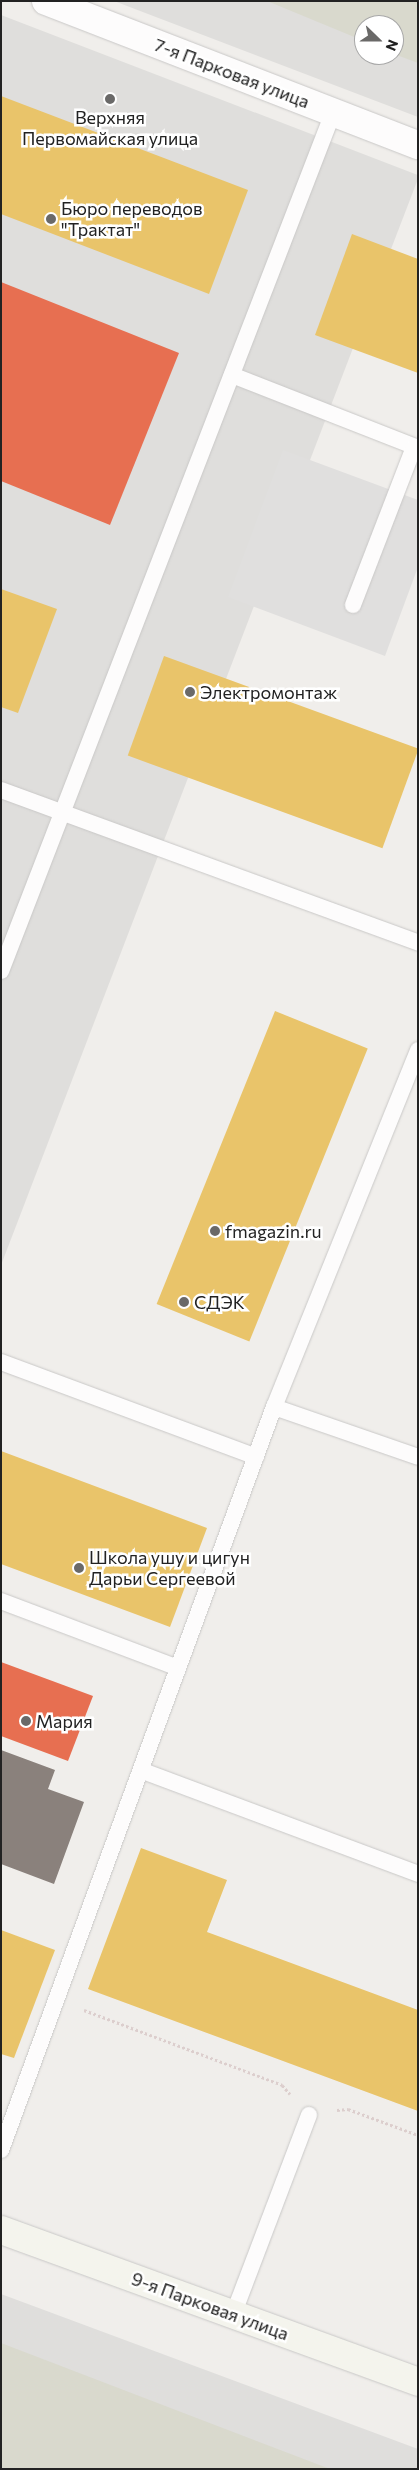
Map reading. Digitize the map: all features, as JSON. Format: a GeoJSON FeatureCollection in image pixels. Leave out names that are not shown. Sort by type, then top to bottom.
{"type":"FeatureCollection","features":[{"type":"Feature","properties":{"kind":"main road","name":"9-я Парковая улица"},"geometry":{"type":"LineString","coordinates":[[1,2230],[418,2382]]}},
{"type":"Feature","properties":{"kind":"street","name":"7-я Парковая улица"},"geometry":{"type":"LineString","coordinates":[[46,1],[418,145]]}},
{"type":"Feature","properties":{"kind":"lane"},"geometry":{"type":"LineString","coordinates":[[1,971],[333,113]]}},
{"type":"Feature","properties":{"kind":"lane"},"geometry":{"type":"LineString","coordinates":[[232,375],[416,448],[352,605]]}},
{"type":"Feature","properties":{"kind":"lane"},"geometry":{"type":"LineString","coordinates":[[1,790],[418,943]]}},
{"type":"Feature","properties":{"kind":"lane"},"geometry":{"type":"LineString","coordinates":[[1,2150],[143,1771],[178,1668],[274,1407],[418,1050]]}},
{"type":"Feature","properties":{"kind":"lane"},"geometry":{"type":"LineString","coordinates":[[1,1362],[256,1456]]}},
{"type":"Feature","properties":{"kind":"lane"},"geometry":{"type":"LineString","coordinates":[[274,1407],[418,1457]]}},
{"type":"Feature","properties":{"kind":"lane"},"geometry":{"type":"LineString","coordinates":[[1,1601],[178,1668]]}},
{"type":"Feature","properties":{"kind":"lane"},"geometry":{"type":"LineString","coordinates":[[143,1771],[418,1874]]}},
{"type":"Feature","properties":{"kind":"lane"},"geometry":{"type":"LineString","coordinates":[[233,2315],[309,2115]]}},
{"type":"Feature","properties":{"kind":"path"},"geometry":{"type":"LineString","coordinates":[[58,2000],[282,2086],[309,2115],[348,2109],[418,2135]]}},
{"type":"Feature","properties":{"kind":"shaded area"},"geometry":{"type":"Polygon","coordinates":[[[114,1],[418,1],[418,117],[114,1]]]}},
{"type":"Feature","properties":{"kind":"shaded area"},"geometry":{"type":"Polygon","coordinates":[[[267,1],[418,1],[418,63],[404,58],[404,15],[354,15],[354,37],[267,1]]]}},
{"type":"Feature","properties":{"kind":"shaded area"},"geometry":{"type":"Polygon","coordinates":[[[1,15],[418,175],[418,179],[1,1265],[1,15]]]}},
{"type":"Feature","properties":{"kind":"shaded area"},"geometry":{"type":"Polygon","coordinates":[[[283,450],[418,500],[418,567],[385,656],[228,597],[283,450]]]}},
{"type":"Feature","properties":{"kind":"shaded area"},"geometry":{"type":"Polygon","coordinates":[[[1,2294],[418,2449],[418,2469],[1,2469],[1,2294]]]}},
{"type":"Feature","properties":{"kind":"shaded area"},"geometry":{"type":"Polygon","coordinates":[[[1,2343],[330,2469],[1,2469],[1,2343]]]}},
{"type":"Feature","properties":{"kind":"building: Homes"},"geometry":{"type":"Polygon","coordinates":[[[1,96],[248,190],[209,294],[1,214],[1,96]]]}},
{"type":"Feature","properties":{"kind":"building: Homes"},"geometry":{"type":"Polygon","coordinates":[[[352,234],[418,259],[418,373],[315,335],[352,234]]]}},
{"type":"Feature","properties":{"kind":"building: Homes"},"geometry":{"type":"Polygon","coordinates":[[[1,589],[57,609],[18,713],[1,707],[1,589]]]}},
{"type":"Feature","properties":{"kind":"building: Homes"},"geometry":{"type":"Polygon","coordinates":[[[164,656],[418,748],[382,848],[128,756],[164,656]]]}},
{"type":"Feature","properties":{"kind":"building: Homes"},"geometry":{"type":"Polygon","coordinates":[[[275,1011],[368,1048],[249,1341],[157,1304],[275,1011]]]}},
{"type":"Feature","properties":{"kind":"building: Homes"},"geometry":{"type":"Polygon","coordinates":[[[1,1451],[207,1528],[170,1627],[1,1564],[1,1451]]]}},
{"type":"Feature","properties":{"kind":"building: Homes"},"geometry":{"type":"Polygon","coordinates":[[[141,1848],[227,1880],[207,1932],[418,2010],[418,2111],[88,1989],[141,1848]]]}},
{"type":"Feature","properties":{"kind":"building: Homes"},"geometry":{"type":"Polygon","coordinates":[[[1,1930],[55,1950],[14,2058],[1,2054],[1,1930]]]}},
{"type":"Feature","properties":{"kind":"building: Shops"},"geometry":{"type":"Polygon","coordinates":[[[1,282],[179,353],[110,525],[1,481],[1,282]]]}},
{"type":"Feature","properties":{"kind":"building: Shops"},"geometry":{"type":"Polygon","coordinates":[[[1,1662],[93,1696],[68,1761],[1,1736],[1,1662]]]}},
{"type":"Feature","properties":{"kind":"building: Industry"},"geometry":{"type":"Polygon","coordinates":[[[1,1750],[55,1770],[48,1789],[84,1802],[54,1884],[1,1864],[1,1750]]]}},
{"type":"Feature","properties":{"kind":"place","name":"Верхняя Первомайская улица"},"geometry":{"type":"Point","coordinates":[110,99]}},
{"type":"Feature","properties":{"kind":"place","name":"Бюро переводов \"Трактат\""},"geometry":{"type":"Point","coordinates":[51,219]}},
{"type":"Feature","properties":{"kind":"place","name":"Электромонтаж"},"geometry":{"type":"Point","coordinates":[190,692]}},
{"type":"Feature","properties":{"kind":"place","name":"fmagazin.ru"},"geometry":{"type":"Point","coordinates":[215,1231]}},
{"type":"Feature","properties":{"kind":"place","name":"СДЭК"},"geometry":{"type":"Point","coordinates":[184,1302]}},
{"type":"Feature","properties":{"kind":"place","name":"Школа ушу и цигун Дарьи Сергеевой"},"geometry":{"type":"Point","coordinates":[79,1568]}},
{"type":"Feature","properties":{"kind":"place","name":"Мария"},"geometry":{"type":"Point","coordinates":[26,1721]}}]}
